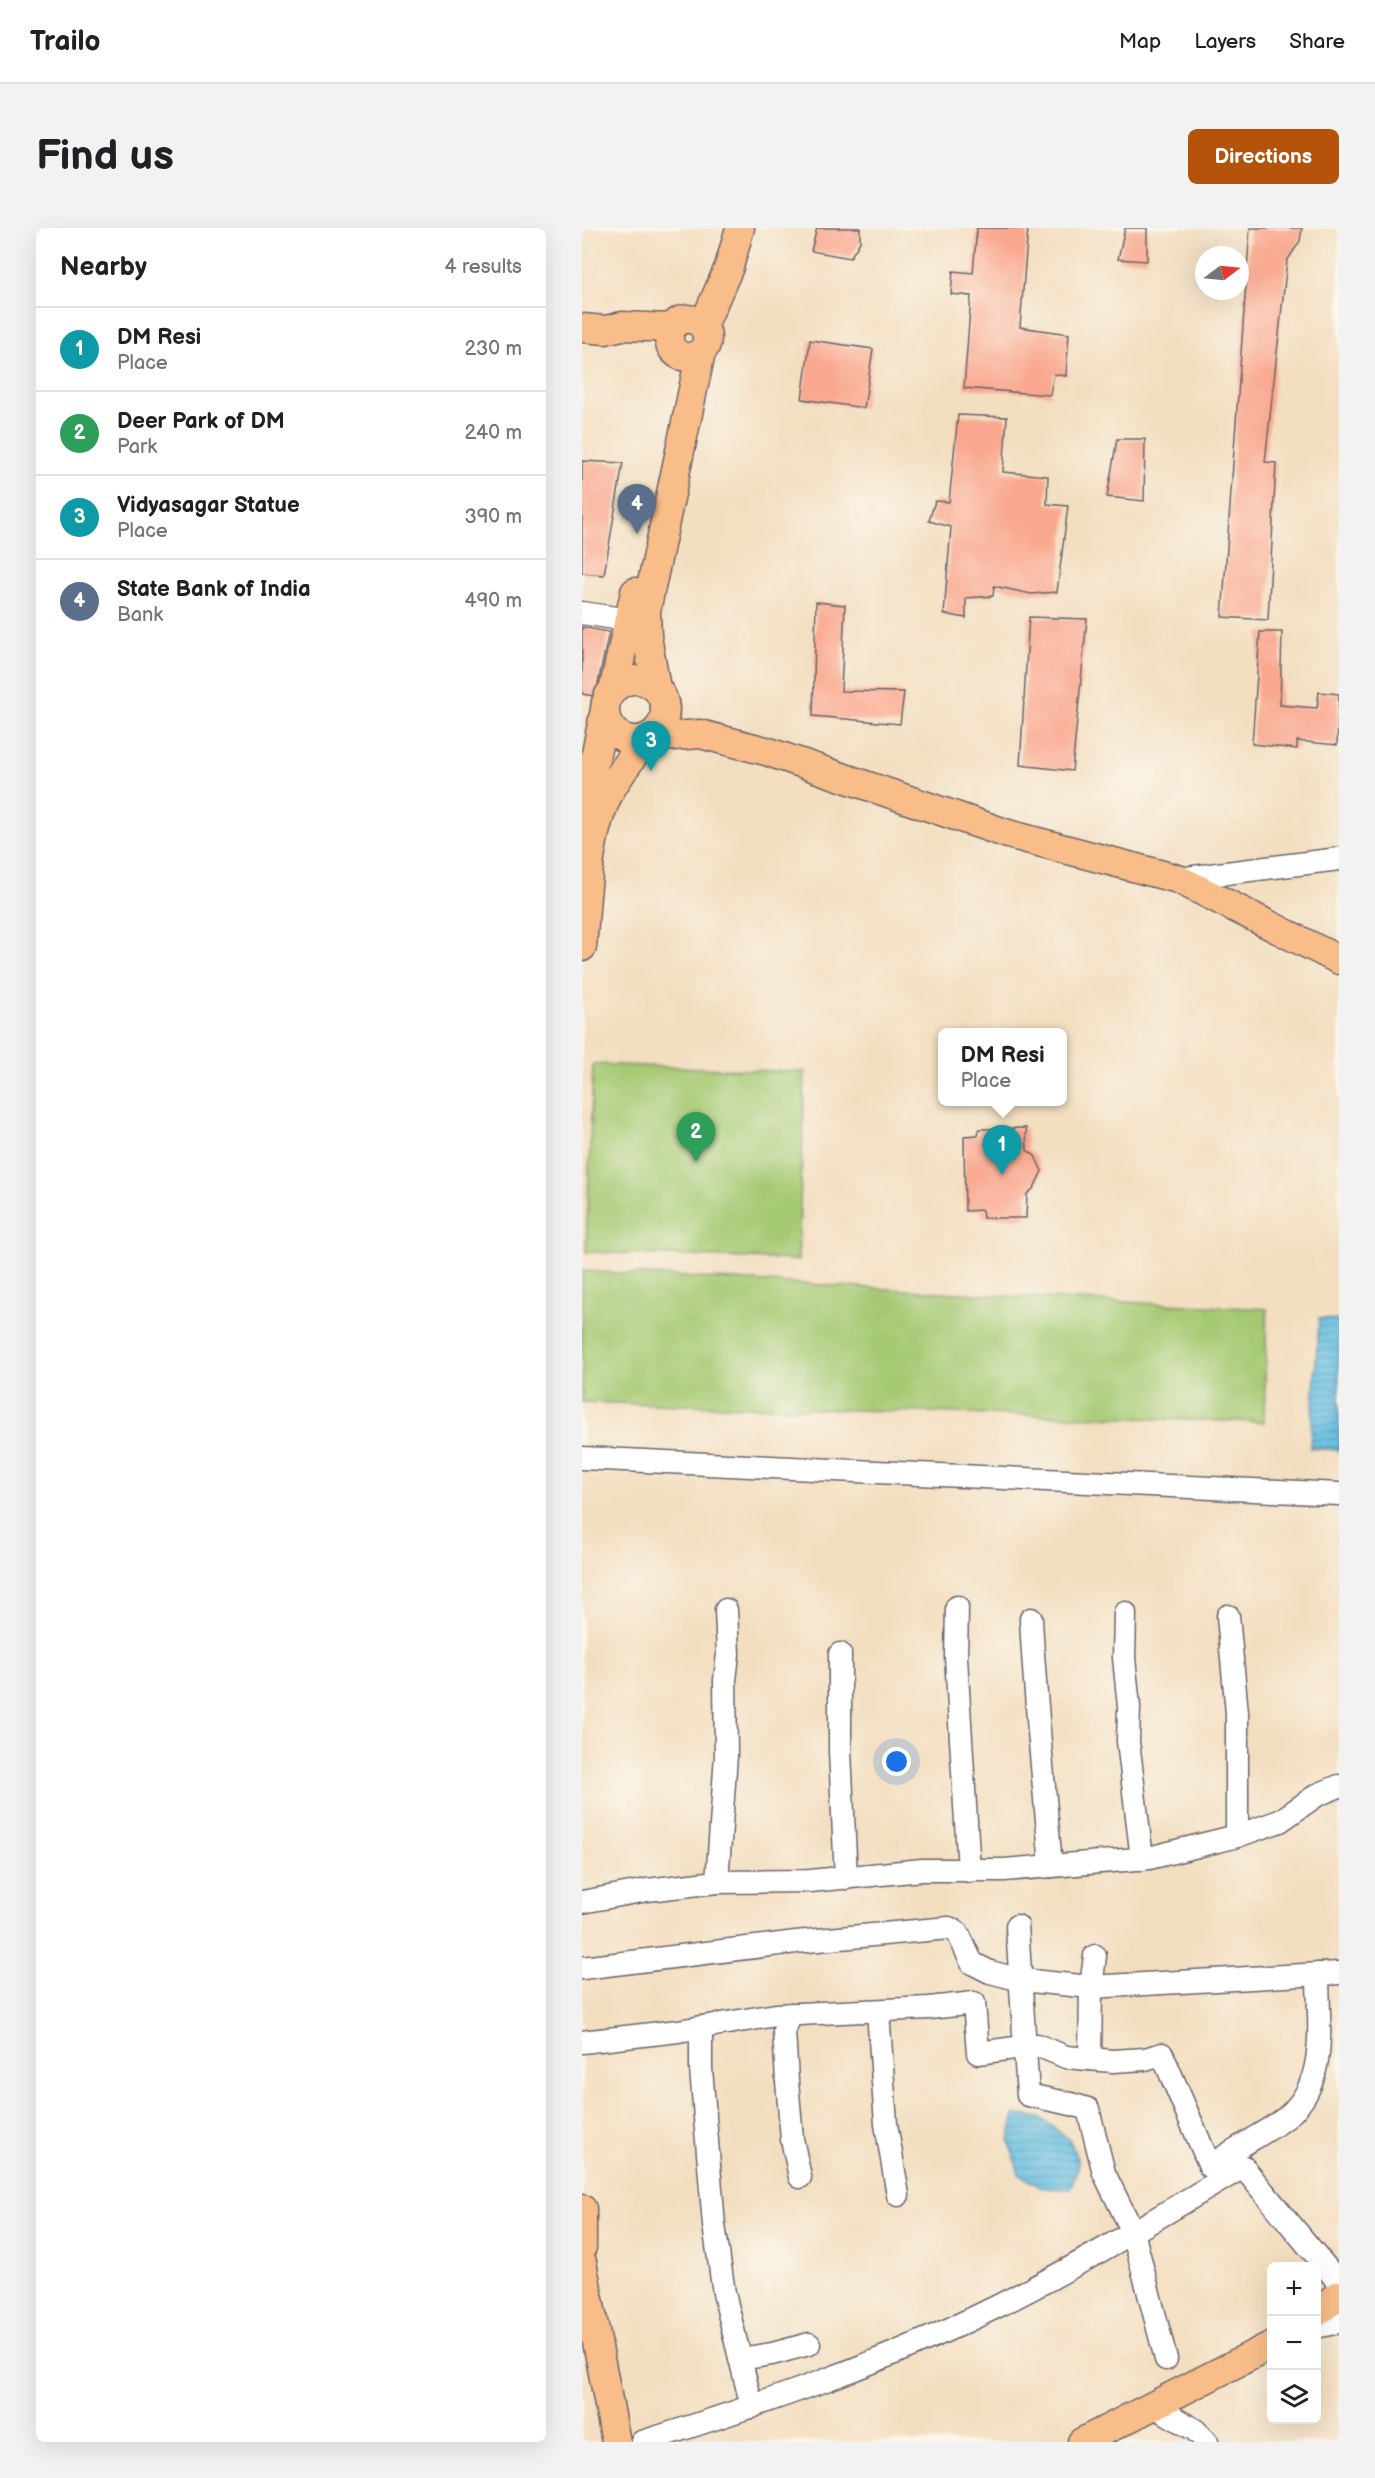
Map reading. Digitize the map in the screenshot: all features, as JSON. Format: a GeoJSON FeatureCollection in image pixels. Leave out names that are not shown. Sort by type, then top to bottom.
{"type":"FeatureCollection","features":[{"type":"Feature","properties":{"kind":"main road"},"geometry":{"type":"LineString","coordinates":[[582,823],[606,699],[614,687],[629,620],[686,343],[729,267],[740,228]]}},
{"type":"Feature","properties":{"kind":"main road"},"geometry":{"type":"LineString","coordinates":[[594,329],[618,337],[686,343]]}},
{"type":"Feature","properties":{"kind":"main road"},"geometry":{"type":"LineString","coordinates":[[582,947],[591,853],[598,821],[609,792],[646,738],[659,729],[665,716],[647,636],[646,611],[686,343]]}},
{"type":"Feature","properties":{"kind":"main road"},"geometry":{"type":"LineString","coordinates":[[614,687],[624,681],[636,679],[647,682],[700,734]]}},
{"type":"Feature","properties":{"kind":"main road"},"geometry":{"type":"LineString","coordinates":[[604,714],[609,727],[620,737],[634,741],[700,734],[766,751],[1008,834],[1178,879],[1339,960]]}},
{"type":"Feature","properties":{"kind":"main road"},"geometry":{"type":"LineString","coordinates":[[582,2209],[582,2247]]}},
{"type":"Feature","properties":{"kind":"main road"},"geometry":{"type":"LineString","coordinates":[[582,2262],[616,2442]]}},
{"type":"Feature","properties":{"kind":"main road"},"geometry":{"type":"LineString","coordinates":[[1321,2310],[1339,2295]]}},
{"type":"Feature","properties":{"kind":"main road"},"geometry":{"type":"LineString","coordinates":[[1082,2442],[1267,2348]]}},
{"type":"Feature","properties":{"kind":"street"},"geometry":{"type":"LineString","coordinates":[[582,613],[629,620]]}},
{"type":"Feature","properties":{"kind":"street"},"geometry":{"type":"LineString","coordinates":[[1178,879],[1339,859]]}},
{"type":"Feature","properties":{"kind":"street"},"geometry":{"type":"LineString","coordinates":[[582,1458],[1339,1494]]}},
{"type":"Feature","properties":{"kind":"street"},"geometry":{"type":"LineString","coordinates":[[957,1607],[956,1657],[969,1871]]}},
{"type":"Feature","properties":{"kind":"street"},"geometry":{"type":"LineString","coordinates":[[717,1882],[726,1755],[725,1680],[728,1654],[726,1610]]}},
{"type":"Feature","properties":{"kind":"street"},"geometry":{"type":"LineString","coordinates":[[1125,1613],[1124,1658],[1129,1707],[1128,1741],[1142,1859]]}},
{"type":"Feature","properties":{"kind":"street"},"geometry":{"type":"LineString","coordinates":[[1228,1616],[1237,1713],[1237,1836]]}},
{"type":"Feature","properties":{"kind":"street"},"geometry":{"type":"LineString","coordinates":[[1031,1619],[1050,1866]]}},
{"type":"Feature","properties":{"kind":"street"},"geometry":{"type":"LineString","coordinates":[[840,1654],[840,1751],[846,1878]]}},
{"type":"Feature","properties":{"kind":"street"},"geometry":{"type":"LineString","coordinates":[[582,1902],[647,1890],[717,1882],[810,1881],[921,1870],[969,1871],[1142,1859],[1237,1836],[1280,1821],[1317,1796],[1339,1786]]}},
{"type":"Feature","properties":{"kind":"street"},"geometry":{"type":"LineString","coordinates":[[1017,1926],[1028,2095],[1088,2109],[1104,2173],[1133,2232],[1167,2359]]}},
{"type":"Feature","properties":{"kind":"street"},"geometry":{"type":"LineString","coordinates":[[582,1968],[796,1942],[949,1928],[958,1933],[967,1957],[979,1969],[1021,1980],[1091,1987],[1328,1973],[1318,2060],[1313,2082],[1301,2102],[1281,2121],[1241,2144],[1210,2166]]}},
{"type":"Feature","properties":{"kind":"street"},"geometry":{"type":"LineString","coordinates":[[1090,2059],[1091,1987],[1095,1956]]}},
{"type":"Feature","properties":{"kind":"street"},"geometry":{"type":"LineString","coordinates":[[582,2042],[791,2014],[929,2008],[974,2003],[978,2053],[1037,2045],[1066,2057],[1113,2061],[1162,2054],[1210,2166]]}},
{"type":"Feature","properties":{"kind":"street"},"geometry":{"type":"LineString","coordinates":[[878,2011],[886,2124],[898,2195]]}},
{"type":"Feature","properties":{"kind":"street"},"geometry":{"type":"LineString","coordinates":[[791,2014],[784,2031],[792,2139],[800,2177]]}},
{"type":"Feature","properties":{"kind":"street"},"geometry":{"type":"LineString","coordinates":[[701,2027],[701,2069],[714,2225],[723,2292],[752,2407]]}},
{"type":"Feature","properties":{"kind":"street"},"geometry":{"type":"LineString","coordinates":[[1210,2166],[1243,2167],[1339,2283]]}},
{"type":"Feature","properties":{"kind":"street"},"geometry":{"type":"LineString","coordinates":[[642,2442],[752,2407],[884,2357],[998,2306],[1133,2232],[1243,2167]]}},
{"type":"Feature","properties":{"kind":"street"},"geometry":{"type":"LineString","coordinates":[[1321,2326],[1339,2322]]}},
{"type":"Feature","properties":{"kind":"street"},"geometry":{"type":"LineString","coordinates":[[740,2359],[772,2354],[809,2344]]}},
{"type":"Feature","properties":{"kind":"street"},"geometry":{"type":"LineString","coordinates":[[1152,2405],[1195,2430],[1207,2442]]}},
{"type":"Feature","properties":{"kind":"green space"},"geometry":{"type":"Polygon","coordinates":[[[593,1064],[805,1072],[798,1260],[586,1252],[593,1064]]]}},
{"type":"Feature","properties":{"kind":"green space"},"geometry":{"type":"Polygon","coordinates":[[[582,1271],[1267,1309],[1264,1422],[582,1402],[582,1271]]]}},
{"type":"Feature","properties":{"kind":"water"},"geometry":{"type":"Polygon","coordinates":[[[1319,1318],[1339,1321],[1339,1450],[1310,1448],[1319,1318]]]}},
{"type":"Feature","properties":{"kind":"water"},"geometry":{"type":"Polygon","coordinates":[[[1015,2115],[1041,2118],[1070,2140],[1079,2165],[1070,2189],[1042,2188],[1019,2174],[1009,2139],[1015,2115]]]}},
{"type":"Feature","properties":{"kind":"building"},"geometry":{"type":"Polygon","coordinates":[[[817,228],[860,228],[860,242],[850,258],[811,251],[817,228]]]}},
{"type":"Feature","properties":{"kind":"building"},"geometry":{"type":"Polygon","coordinates":[[[977,228],[1028,228],[1020,327],[1069,334],[1066,376],[1054,374],[1050,395],[964,388],[971,296],[951,294],[953,271],[973,273],[977,228]]]}},
{"type":"Feature","properties":{"kind":"building"},"geometry":{"type":"Polygon","coordinates":[[[1125,228],[1147,228],[1147,261],[1118,259],[1125,228]]]}},
{"type":"Feature","properties":{"kind":"building"},"geometry":{"type":"Polygon","coordinates":[[[1250,228],[1302,228],[1300,241],[1287,261],[1265,462],[1276,463],[1268,620],[1222,617],[1245,300],[1249,300],[1250,228]]]}},
{"type":"Feature","properties":{"kind":"building"},"geometry":{"type":"Polygon","coordinates":[[[810,340],[873,349],[864,408],[802,399],[810,340]]]}},
{"type":"Feature","properties":{"kind":"building"},"geometry":{"type":"Polygon","coordinates":[[[958,415],[1007,417],[1003,472],[1048,476],[1047,504],[1068,506],[1057,592],[1031,594],[994,586],[993,596],[966,598],[966,618],[944,614],[951,527],[929,521],[935,501],[949,502],[958,415]]]}},
{"type":"Feature","properties":{"kind":"building"},"geometry":{"type":"Polygon","coordinates":[[[1117,439],[1145,439],[1144,501],[1107,497],[1117,439]]]}},
{"type":"Feature","properties":{"kind":"building"},"geometry":{"type":"Polygon","coordinates":[[[582,461],[623,463],[604,575],[582,573],[582,461]]]}},
{"type":"Feature","properties":{"kind":"building"},"geometry":{"type":"Polygon","coordinates":[[[816,602],[845,605],[841,691],[904,692],[900,724],[813,716],[816,602]]]}},
{"type":"Feature","properties":{"kind":"building"},"geometry":{"type":"Polygon","coordinates":[[[1029,617],[1087,619],[1072,771],[1020,765],[1029,617]]]}},
{"type":"Feature","properties":{"kind":"building"},"geometry":{"type":"Polygon","coordinates":[[[582,627],[609,632],[598,683],[601,697],[582,694],[582,627]]]}},
{"type":"Feature","properties":{"kind":"building"},"geometry":{"type":"Polygon","coordinates":[[[1260,632],[1282,632],[1280,705],[1317,708],[1319,692],[1339,694],[1337,745],[1297,741],[1297,749],[1252,744],[1260,632]]]}},
{"type":"Feature","properties":{"kind":"building"},"geometry":{"type":"Polygon","coordinates":[[[1026,1128],[1027,1150],[1035,1156],[1042,1171],[1034,1188],[1027,1194],[1026,1218],[983,1218],[982,1210],[965,1211],[964,1136],[978,1135],[979,1129],[1026,1128]]]}},
{"type":"Feature","properties":{"kind":"place","name":"State Bank of India"},"geometry":{"type":"Point","coordinates":[637,534]}},
{"type":"Feature","properties":{"kind":"place","name":"Vidyasagar Statue"},"geometry":{"type":"Point","coordinates":[651,771]}},
{"type":"Feature","properties":{"kind":"place","name":"Deer Park of DM"},"geometry":{"type":"Point","coordinates":[696,1162]}},
{"type":"Feature","properties":{"kind":"place","name":"DM Resi"},"geometry":{"type":"Point","coordinates":[1002,1175]}}]}
